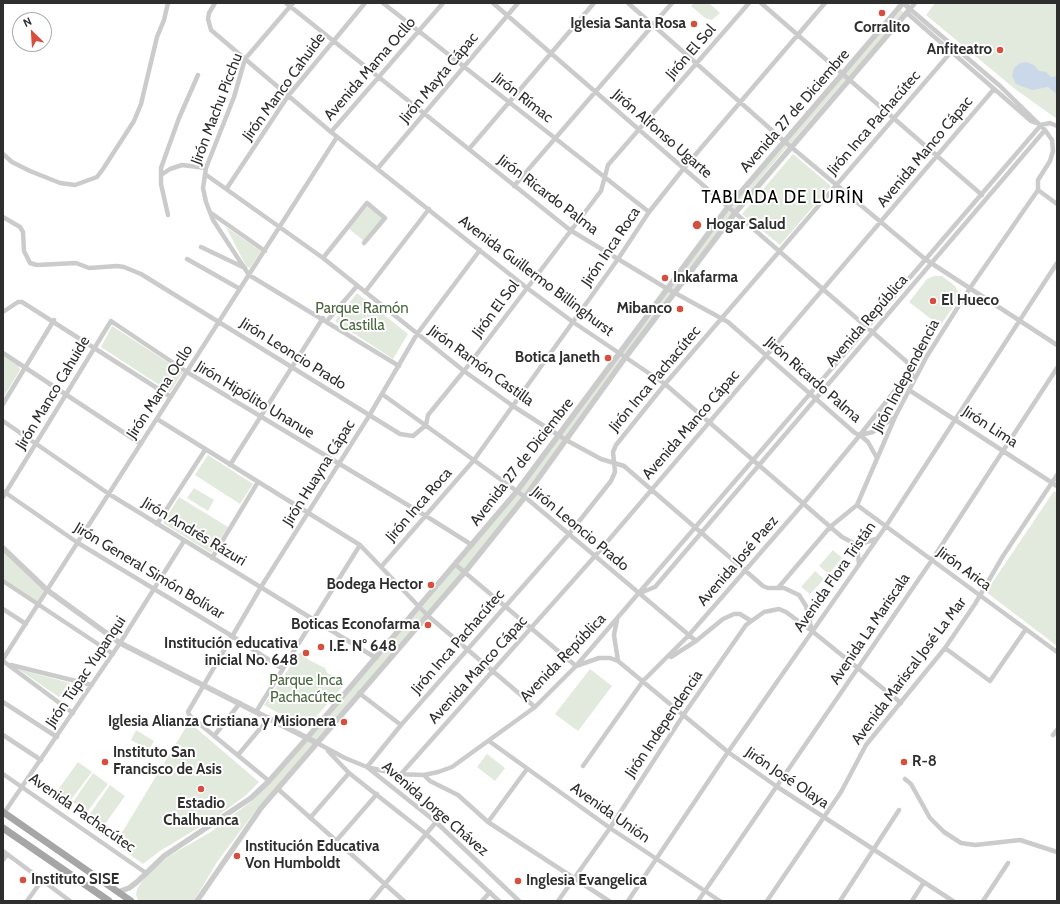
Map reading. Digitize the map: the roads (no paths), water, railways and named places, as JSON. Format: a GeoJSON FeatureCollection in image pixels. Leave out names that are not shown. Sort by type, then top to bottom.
{"type":"FeatureCollection","features":[{"type":"Feature","properties":{"kind":"main road"},"geometry":{"type":"LineString","coordinates":[[4,813],[131,901]]}},
{"type":"Feature","properties":{"kind":"main road"},"geometry":{"type":"LineString","coordinates":[[3,828],[24,844],[109,901]]}},
{"type":"Feature","properties":{"kind":"main road"},"geometry":{"type":"LineString","coordinates":[[24,844],[25,836],[33,832]]}},
{"type":"Feature","properties":{"kind":"street"},"geometry":{"type":"LineString","coordinates":[[3,154],[12,162],[30,172],[60,183],[75,185],[97,177],[103,170],[134,120],[141,104],[157,38],[164,20],[168,3]]}},
{"type":"Feature","properties":{"kind":"street","name":"Avenida Guillermo Billinghurst"},"geometry":{"type":"LineString","coordinates":[[215,3],[208,13],[208,19],[212,30],[288,96],[337,137],[378,168],[527,288],[573,322],[665,384],[710,421],[830,527],[845,539],[856,544]]}},
{"type":"Feature","properties":{"kind":"street","name":"Jirón Manco Cahuide"},"geometry":{"type":"LineString","coordinates":[[227,188],[288,96],[332,40],[365,3]]}},
{"type":"Feature","properties":{"kind":"street","name":"Jirón Rímac"},"geometry":{"type":"LineString","coordinates":[[383,3],[649,212]]}},
{"type":"Feature","properties":{"kind":"street","name":"Avenida Mama Ocllo"},"geometry":{"type":"LineString","coordinates":[[331,132],[443,3]]}},
{"type":"Feature","properties":{"kind":"street","name":"Jirón Alfonso Ugarte"},"geometry":{"type":"LineString","coordinates":[[493,3],[867,326],[907,362],[911,370]]}},
{"type":"Feature","properties":{"kind":"street","name":"Jirón Mayta Cápac"},"geometry":{"type":"LineString","coordinates":[[378,168],[518,3]]}},
{"type":"Feature","properties":{"kind":"street"},"geometry":{"type":"LineString","coordinates":[[469,149],[594,3]]}},
{"type":"Feature","properties":{"kind":"street"},"geometry":{"type":"LineString","coordinates":[[628,3],[784,141],[925,259],[1057,345]]}},
{"type":"Feature","properties":{"kind":"street"},"geometry":{"type":"LineString","coordinates":[[514,186],[672,3]]}},
{"type":"Feature","properties":{"kind":"street","name":"Jirón El Sol"},"geometry":{"type":"LineString","coordinates":[[426,424],[428,416],[601,191],[608,165],[749,3]]}},
{"type":"Feature","properties":{"kind":"street"},"geometry":{"type":"LineString","coordinates":[[761,3],[986,199]]}},
{"type":"Feature","properties":{"kind":"street","name":"Jirón Inca Roca"},"geometry":{"type":"LineString","coordinates":[[381,567],[474,460],[618,259],[649,212],[684,168],[825,3]]}},
{"type":"Feature","properties":{"kind":"street","name":"Avenida 27 de Diciembre"},"geometry":{"type":"LineString","coordinates":[[197,901],[261,808],[465,572],[525,497],[625,358],[735,213],[790,146],[915,3]]}},
{"type":"Feature","properties":{"kind":"street","name":"Jirón Ricardo Palma"},"geometry":{"type":"LineString","coordinates":[[290,4],[332,40],[570,230],[666,288],[721,318],[855,433],[860,435],[868,442],[877,458]]}},
{"type":"Feature","properties":{"kind":"street","name":"Jirón Machu Picchu"},"geometry":{"type":"LineString","coordinates":[[249,275],[213,220],[203,188],[205,174],[234,97],[245,59],[290,4]]}},
{"type":"Feature","properties":{"kind":"street"},"geometry":{"type":"LineString","coordinates":[[900,4],[1000,86],[1041,125]]}},
{"type":"Feature","properties":{"kind":"street","name":"Avenida 27 de Diciembre"},"geometry":{"type":"LineString","coordinates":[[118,892],[129,888],[164,856],[251,798],[269,781],[307,738],[456,565],[517,491],[666,288],[728,207],[900,4]]}},
{"type":"Feature","properties":{"kind":"street"},"geometry":{"type":"LineString","coordinates":[[908,11],[951,52],[1031,121],[1041,125],[1050,123],[1057,126]]}},
{"type":"Feature","properties":{"kind":"street","name":"Jirón Inca Pachacútec"},"geometry":{"type":"LineString","coordinates":[[368,767],[401,725],[569,534],[611,481],[614,472],[613,452],[616,445],[665,384],[951,52]]}},
{"type":"Feature","properties":{"kind":"street"},"geometry":{"type":"LineString","coordinates":[[168,215],[161,184],[161,175],[168,148],[198,75]]}},
{"type":"Feature","properties":{"kind":"street","name":"Avenida Manco Cápac"},"geometry":{"type":"LineString","coordinates":[[401,774],[595,556],[994,89]]}},
{"type":"Feature","properties":{"kind":"street","name":"Jirón Independencia"},"geometry":{"type":"LineString","coordinates":[[778,588],[830,527],[857,505],[895,417],[912,384],[970,288],[1038,190],[1038,180],[1050,161],[1053,151],[1052,140],[1041,125]]}},
{"type":"Feature","properties":{"kind":"street","name":"Avenida República"},"geometry":{"type":"LineString","coordinates":[[368,767],[401,774],[424,775],[452,767],[535,707],[576,666],[1041,125]]}},
{"type":"Feature","properties":{"kind":"street","name":"Avenida República"},"geometry":{"type":"LineString","coordinates":[[638,593],[655,587],[1045,130]]}},
{"type":"Feature","properties":{"kind":"street","name":"Jirón Mama Ocllo"},"geometry":{"type":"LineString","coordinates":[[3,660],[337,137]]}},
{"type":"Feature","properties":{"kind":"street"},"geometry":{"type":"LineString","coordinates":[[161,175],[170,169],[182,166],[206,168]]}},
{"type":"Feature","properties":{"kind":"street","name":"Jirón Ramón Castilla"},"geometry":{"type":"LineString","coordinates":[[205,174],[227,188],[323,258],[464,371],[513,406],[566,440],[601,459],[624,466],[696,526],[763,586],[792,591],[803,600],[808,610],[812,631]]}},
{"type":"Feature","properties":{"kind":"street"},"geometry":{"type":"LineString","coordinates":[[1038,190],[1057,204]]}},
{"type":"Feature","properties":{"kind":"street"},"geometry":{"type":"LineString","coordinates":[[323,258],[367,202],[385,218],[364,243]]}},
{"type":"Feature","properties":{"kind":"street"},"geometry":{"type":"LineString","coordinates":[[365,292],[429,209]]}},
{"type":"Feature","properties":{"kind":"street"},"geometry":{"type":"LineString","coordinates":[[210,212],[265,251]]}},
{"type":"Feature","properties":{"kind":"street","name":"Jirón Leoncio Prado"},"geometry":{"type":"LineString","coordinates":[[3,217],[20,227],[23,232],[24,251],[30,262],[37,265],[76,263],[89,268],[117,266],[147,278],[292,366],[369,416],[404,436],[413,436],[426,424]]}},
{"type":"Feature","properties":{"kind":"street"},"geometry":{"type":"LineString","coordinates":[[201,247],[245,268]]}},
{"type":"Feature","properties":{"kind":"street","name":"Jirón Huayna Cápac"},"geometry":{"type":"LineString","coordinates":[[214,736],[188,714],[189,709],[261,588],[369,416],[417,334],[480,250]]}},
{"type":"Feature","properties":{"kind":"street"},"geometry":{"type":"LineString","coordinates":[[187,259],[240,289]]}},
{"type":"Feature","properties":{"kind":"street","name":"Avenida Flora Tristán"},"geometry":{"type":"LineString","coordinates":[[628,901],[728,752],[886,526],[1057,263]]}},
{"type":"Feature","properties":{"kind":"street"},"geometry":{"type":"LineString","coordinates":[[249,275],[325,319],[399,366]]}},
{"type":"Feature","properties":{"kind":"street"},"geometry":{"type":"LineString","coordinates":[[230,465],[292,366],[325,319],[357,286]]}},
{"type":"Feature","properties":{"kind":"street"},"geometry":{"type":"LineString","coordinates":[[3,312],[18,302],[22,302],[54,320],[171,397]]}},
{"type":"Feature","properties":{"kind":"street"},"geometry":{"type":"LineString","coordinates":[[3,404],[54,320]]}},
{"type":"Feature","properties":{"kind":"street","name":"Jirón Manco Cahuide"},"geometry":{"type":"LineString","coordinates":[[4,494],[36,445],[110,322]]}},
{"type":"Feature","properties":{"kind":"street","name":"Jirón Hipólito Unanue"},"geometry":{"type":"LineString","coordinates":[[110,322],[187,372],[426,516],[472,546]]}},
{"type":"Feature","properties":{"kind":"street"},"geometry":{"type":"LineString","coordinates":[[3,353],[141,444]]}},
{"type":"Feature","properties":{"kind":"street","name":"Avenida La Mariscala"},"geometry":{"type":"LineString","coordinates":[[698,901],[932,560],[1057,368]]}},
{"type":"Feature","properties":{"kind":"street"},"geometry":{"type":"LineString","coordinates":[[911,370],[912,384]]}},
{"type":"Feature","properties":{"kind":"street","name":"Avenida José Paez"},"geometry":{"type":"LineString","coordinates":[[583,766],[643,682],[689,635],[803,504],[911,370]]}},
{"type":"Feature","properties":{"kind":"street","name":"Jirón Lima"},"geometry":{"type":"LineString","coordinates":[[909,390],[956,419],[1057,486]]}},
{"type":"Feature","properties":{"kind":"street","name":"Jirón Leoncio Prado"},"geometry":{"type":"LineString","coordinates":[[382,394],[426,424],[525,497],[696,641]]}},
{"type":"Feature","properties":{"kind":"street","name":"Jirón Ricardo Palma"},"geometry":{"type":"LineString","coordinates":[[860,435],[873,432],[895,417]]}},
{"type":"Feature","properties":{"kind":"street"},"geometry":{"type":"LineString","coordinates":[[157,419],[360,545],[427,616],[535,707]]}},
{"type":"Feature","properties":{"kind":"street","name":"Jirón Andrés Rázuri"},"geometry":{"type":"LineString","coordinates":[[3,421],[108,494],[376,658]]}},
{"type":"Feature","properties":{"kind":"street"},"geometry":{"type":"LineString","coordinates":[[157,524],[205,450]]}},
{"type":"Feature","properties":{"kind":"street","name":"Avenida Mariscal José La Mar"},"geometry":{"type":"LineString","coordinates":[[767,901],[850,777],[862,751],[945,648],[975,604],[979,595],[1057,475]]}},
{"type":"Feature","properties":{"kind":"street"},"geometry":{"type":"LineString","coordinates":[[212,558],[258,482]]}},
{"type":"Feature","properties":{"kind":"street","name":"Jirón General Simón Bolívar"},"geometry":{"type":"LineString","coordinates":[[4,494],[78,543],[232,636],[283,669]]}},
{"type":"Feature","properties":{"kind":"street","name":"Jirón Arica"},"geometry":{"type":"LineString","coordinates":[[857,505],[1057,652]]}},
{"type":"Feature","properties":{"kind":"street"},"geometry":{"type":"LineString","coordinates":[[490,524],[498,530]]}},
{"type":"Feature","properties":{"kind":"street"},"geometry":{"type":"LineString","coordinates":[[859,564],[856,544],[876,539]]}},
{"type":"Feature","properties":{"kind":"street","name":"Jirón Túpac Yupanqui"},"geometry":{"type":"LineString","coordinates":[[4,813],[74,713],[184,541]]}},
{"type":"Feature","properties":{"kind":"street"},"geometry":{"type":"LineString","coordinates":[[256,712],[360,545]]}},
{"type":"Feature","properties":{"kind":"street"},"geometry":{"type":"LineString","coordinates":[[3,548],[47,590],[120,643],[204,684],[317,743]]}},
{"type":"Feature","properties":{"kind":"street"},"geometry":{"type":"LineString","coordinates":[[456,565],[576,666],[599,658],[610,658],[618,661],[614,635],[617,618]]}},
{"type":"Feature","properties":{"kind":"street"},"geometry":{"type":"LineString","coordinates":[[3,581],[39,603],[113,654]]}},
{"type":"Feature","properties":{"kind":"street"},"geometry":{"type":"LineString","coordinates":[[3,609],[26,624]]}},
{"type":"Feature","properties":{"kind":"street","name":"Jirón Independencia"},"geometry":{"type":"LineString","coordinates":[[558,901],[610,828],[684,714],[742,630],[752,620],[764,612],[779,609],[786,612],[812,631]]}},
{"type":"Feature","properties":{"kind":"street"},"geometry":{"type":"LineString","coordinates":[[666,660],[696,641],[723,619],[734,614],[746,616],[752,620]]}},
{"type":"Feature","properties":{"kind":"street"},"geometry":{"type":"LineString","coordinates":[[945,648],[990,681],[1026,629]]}},
{"type":"Feature","properties":{"kind":"street"},"geometry":{"type":"LineString","coordinates":[[812,631],[901,703]]}},
{"type":"Feature","properties":{"kind":"street"},"geometry":{"type":"LineString","coordinates":[[3,660],[74,713]]}},
{"type":"Feature","properties":{"kind":"street","name":"Jirón José Olaya"},"geometry":{"type":"LineString","coordinates":[[618,661],[684,714],[728,752],[776,786],[953,901]]}},
{"type":"Feature","properties":{"kind":"street"},"geometry":{"type":"LineString","coordinates":[[8,664],[92,685]]}},
{"type":"Feature","properties":{"kind":"street"},"geometry":{"type":"LineString","coordinates":[[359,693],[401,725]]}},
{"type":"Feature","properties":{"kind":"street"},"geometry":{"type":"LineString","coordinates":[[3,702],[57,737]]}},
{"type":"Feature","properties":{"kind":"street"},"geometry":{"type":"LineString","coordinates":[[240,704],[214,736],[269,781]]}},
{"type":"Feature","properties":{"kind":"street"},"geometry":{"type":"LineString","coordinates":[[238,755],[269,718]]}},
{"type":"Feature","properties":{"kind":"street"},"geometry":{"type":"LineString","coordinates":[[1053,735],[1057,730]]}},
{"type":"Feature","properties":{"kind":"street"},"geometry":{"type":"LineString","coordinates":[[3,735],[42,760]]}},
{"type":"Feature","properties":{"kind":"street","name":"Avenida Unión"},"geometry":{"type":"LineString","coordinates":[[489,741],[610,828],[720,901]]}},
{"type":"Feature","properties":{"kind":"street","name":"Avenida Jorge Chávez"},"geometry":{"type":"LineString","coordinates":[[317,743],[345,758],[368,767],[436,822],[519,901]]}},
{"type":"Feature","properties":{"kind":"street","name":"Avenida Jorge Chávez"},"geometry":{"type":"LineString","coordinates":[[326,748],[349,773],[425,833],[499,901]]}},
{"type":"Feature","properties":{"kind":"street"},"geometry":{"type":"LineString","coordinates":[[488,822],[527,769]]}},
{"type":"Feature","properties":{"kind":"street"},"geometry":{"type":"LineString","coordinates":[[310,818],[349,773]]}},
{"type":"Feature","properties":{"kind":"street","name":"Avenida Pachacútec"},"geometry":{"type":"LineString","coordinates":[[3,774],[146,873]]}},
{"type":"Feature","properties":{"kind":"street"},"geometry":{"type":"LineString","coordinates":[[424,775],[430,781],[458,795],[488,822],[610,901]]}},
{"type":"Feature","properties":{"kind":"street"},"geometry":{"type":"LineString","coordinates":[[905,779],[911,784],[930,818],[944,832],[961,843],[975,845],[1020,840],[1057,852]]}},
{"type":"Feature","properties":{"kind":"street"},"geometry":{"type":"LineString","coordinates":[[278,789],[404,901]]}},
{"type":"Feature","properties":{"kind":"street"},"geometry":{"type":"LineString","coordinates":[[336,841],[377,794]]}},
{"type":"Feature","properties":{"kind":"street"},"geometry":{"type":"LineString","coordinates":[[840,901],[899,810]]}},
{"type":"Feature","properties":{"kind":"street"},"geometry":{"type":"LineString","coordinates":[[372,901],[425,833],[436,822]]}},
{"type":"Feature","properties":{"kind":"street"},"geometry":{"type":"LineString","coordinates":[[3,860],[5,852],[43,879],[70,901]]}},
{"type":"Feature","properties":{"kind":"street"},"geometry":{"type":"LineString","coordinates":[[983,901],[1008,863]]}},
{"type":"Feature","properties":{"kind":"street"},"geometry":{"type":"LineString","coordinates":[[27,901],[43,879]]}},
{"type":"Feature","properties":{"kind":"street"},"geometry":{"type":"LineString","coordinates":[[912,901],[924,882]]}},
{"type":"Feature","properties":{"kind":"street"},"geometry":{"type":"LineString","coordinates":[[482,901],[490,892]]}},
{"type":"Feature","properties":{"kind":"water"},"geometry":{"type":"Polygon","coordinates":[[[1026,62],[1034,65],[1039,71],[1046,72],[1051,77],[1057,76],[1057,94],[1048,87],[1032,90],[1016,84],[1012,76],[1014,68],[1020,63],[1026,62]]]}},
{"type":"Feature","properties":{"kind":"place","name":"Corralito"},"geometry":{"type":"Point","coordinates":[882,13]}},
{"type":"Feature","properties":{"kind":"place","name":"Iglesia Santa Rosa"},"geometry":{"type":"Point","coordinates":[694,24]}},
{"type":"Feature","properties":{"kind":"place","name":"Anfiteatro"},"geometry":{"type":"Point","coordinates":[1000,50]}},
{"type":"Feature","properties":{"kind":"place","name":"Hogar Salud"},"geometry":{"type":"Point","coordinates":[697,225]}},
{"type":"Feature","properties":{"kind":"place","name":"Inkafarma"},"geometry":{"type":"Point","coordinates":[665,278]}},
{"type":"Feature","properties":{"kind":"place","name":"El Hueco"},"geometry":{"type":"Point","coordinates":[933,301]}},
{"type":"Feature","properties":{"kind":"place","name":"Mibanco"},"geometry":{"type":"Point","coordinates":[680,309]}},
{"type":"Feature","properties":{"kind":"place","name":"Botica Janeth"},"geometry":{"type":"Point","coordinates":[608,358]}},
{"type":"Feature","properties":{"kind":"place","name":"Bodega Hector"},"geometry":{"type":"Point","coordinates":[431,585]}},
{"type":"Feature","properties":{"kind":"place","name":"Boticas Econofarma"},"geometry":{"type":"Point","coordinates":[428,625]}},
{"type":"Feature","properties":{"kind":"place","name":"I.E. N° 648"},"geometry":{"type":"Point","coordinates":[321,647]}},
{"type":"Feature","properties":{"kind":"place","name":"Institución educativa inicial No. 648"},"geometry":{"type":"Point","coordinates":[306,653]}},
{"type":"Feature","properties":{"kind":"place","name":"Iglesia Alianza Cristiana y Misionera"},"geometry":{"type":"Point","coordinates":[344,722]}},
{"type":"Feature","properties":{"kind":"place","name":"Instituto San Francisco de Asis"},"geometry":{"type":"Point","coordinates":[105,762]}},
{"type":"Feature","properties":{"kind":"place","name":"R-8"},"geometry":{"type":"Point","coordinates":[904,762]}},
{"type":"Feature","properties":{"kind":"place","name":"Estadio Chalhuanca"},"geometry":{"type":"Point","coordinates":[201,789]}},
{"type":"Feature","properties":{"kind":"place","name":"Institución Educativa Von Humboldt"},"geometry":{"type":"Point","coordinates":[237,856]}},
{"type":"Feature","properties":{"kind":"place","name":"Instituto SISE"},"geometry":{"type":"Point","coordinates":[23,880]}},
{"type":"Feature","properties":{"kind":"place","name":"Inglesia Evangelica"},"geometry":{"type":"Point","coordinates":[518,881]}},
{"type":"Feature","properties":{"kind":"district","name":"TABLADA DE LURÍN"},"geometry":{"type":"Point","coordinates":[783,198]}},
{"type":"Feature","properties":{"kind":"park label","name":"Parque Ramón Castilla"},"geometry":{"type":"Point","coordinates":[362,318]}},
{"type":"Feature","properties":{"kind":"park label","name":"Parque Inca Pachacútec"},"geometry":{"type":"Point","coordinates":[306,690]}}]}
